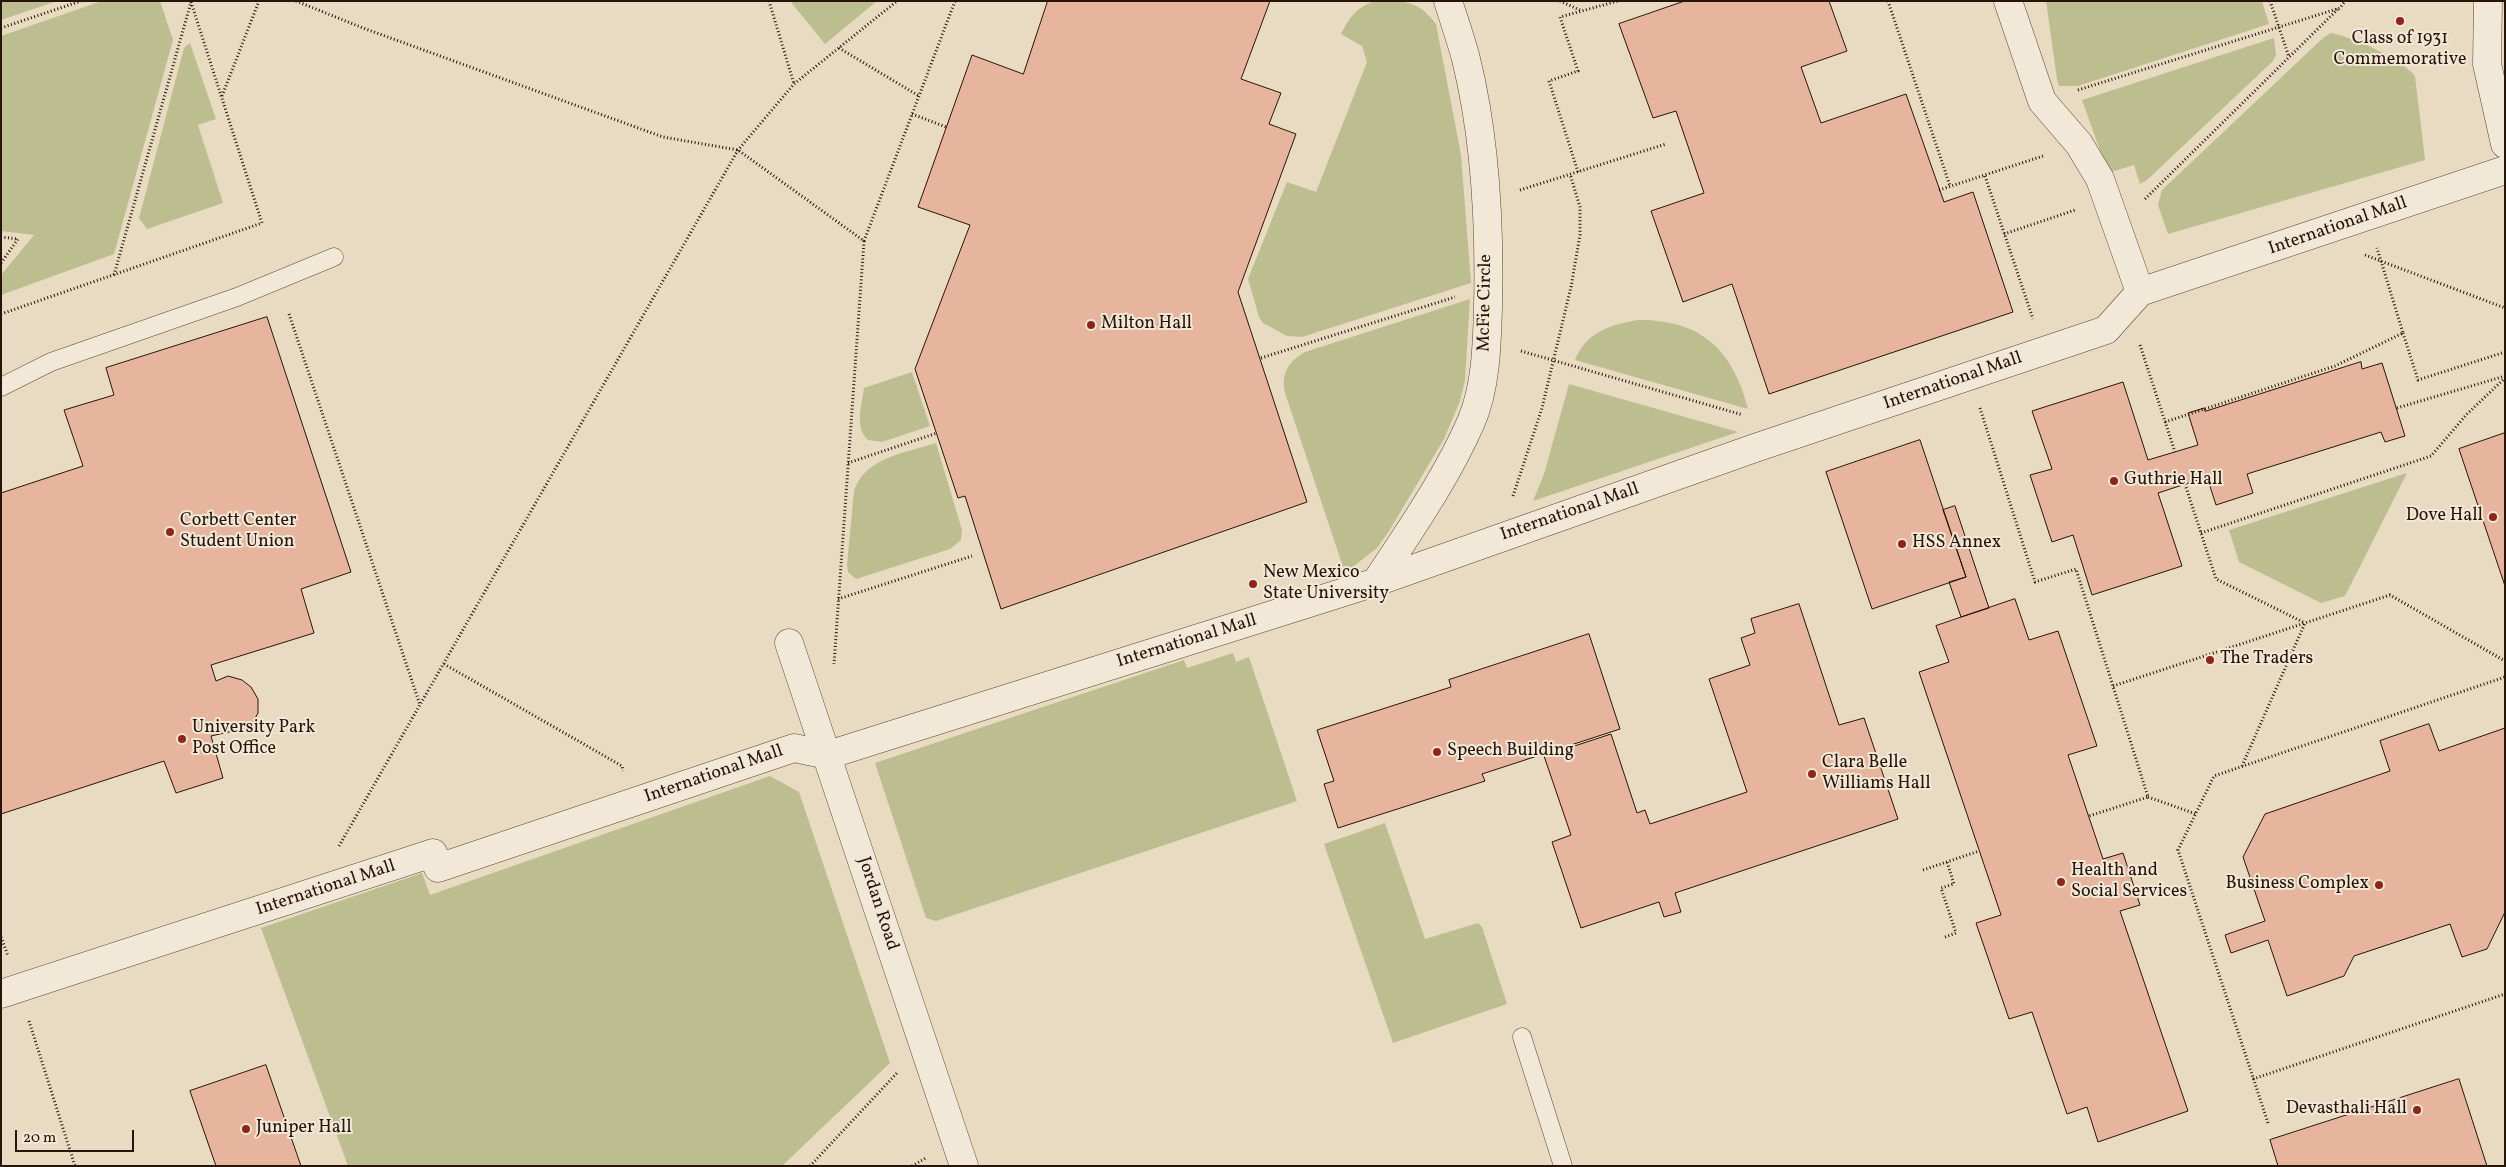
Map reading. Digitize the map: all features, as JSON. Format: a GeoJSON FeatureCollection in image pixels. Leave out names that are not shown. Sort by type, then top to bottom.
{"type":"FeatureCollection","features":[{"type":"Feature","properties":{"kind":"street","name":"McFie Circle"},"geometry":{"type":"LineString","coordinates":[[1376,582],[1431,498],[1471,421],[1481,384],[1487,343],[1489,286],[1486,201],[1480,132],[1466,59],[1448,1]]}},
{"type":"Feature","properties":{"kind":"street"},"geometry":{"type":"LineString","coordinates":[[2008,1],[2042,101],[2080,144],[2100,179],[2140,292]]}},
{"type":"Feature","properties":{"kind":"street"},"geometry":{"type":"LineString","coordinates":[[2488,1],[2487,64],[2505,144]]}},
{"type":"Feature","properties":{"kind":"street","name":"International Mall"},"geometry":{"type":"LineString","coordinates":[[10,992],[433,854],[438,868],[794,748],[828,755],[1376,582],[1755,448],[2106,330],[2140,292],[2505,170]]}},
{"type":"Feature","properties":{"kind":"street","name":"Jordan Road"},"geometry":{"type":"LineString","coordinates":[[789,643],[964,1166]]}},
{"type":"Feature","properties":{"kind":"lane"},"geometry":{"type":"LineString","coordinates":[[1,387],[51,362],[236,297],[334,258]]}},
{"type":"Feature","properties":{"kind":"lane"},"geometry":{"type":"LineString","coordinates":[[1522,1037],[1563,1166]]}},
{"type":"Feature","properties":{"kind":"path"},"geometry":{"type":"LineString","coordinates":[[1,28],[81,1]]}},
{"type":"Feature","properties":{"kind":"path"},"geometry":{"type":"LineString","coordinates":[[1,314],[262,223],[191,1]]}},
{"type":"Feature","properties":{"kind":"path"},"geometry":{"type":"LineString","coordinates":[[114,275],[191,1]]}},
{"type":"Feature","properties":{"kind":"path"},"geometry":{"type":"LineString","coordinates":[[222,96],[259,1]]}},
{"type":"Feature","properties":{"kind":"path"},"geometry":{"type":"LineString","coordinates":[[296,1],[363,28],[663,137],[738,150],[864,241]]}},
{"type":"Feature","properties":{"kind":"path"},"geometry":{"type":"LineString","coordinates":[[769,1],[794,84]]}},
{"type":"Feature","properties":{"kind":"path"},"geometry":{"type":"LineString","coordinates":[[312,895],[738,150],[794,84],[897,1]]}},
{"type":"Feature","properties":{"kind":"path"},"geometry":{"type":"LineString","coordinates":[[834,667],[864,241],[955,1]]}},
{"type":"Feature","properties":{"kind":"path"},"geometry":{"type":"LineString","coordinates":[[1560,1],[1582,11]]}},
{"type":"Feature","properties":{"kind":"path"},"geometry":{"type":"LineString","coordinates":[[1578,172],[1549,81],[1578,71],[1560,17],[1618,1]]}},
{"type":"Feature","properties":{"kind":"path"},"geometry":{"type":"LineString","coordinates":[[1888,1],[1950,186]]}},
{"type":"Feature","properties":{"kind":"path"},"geometry":{"type":"LineString","coordinates":[[2270,1],[2289,57]]}},
{"type":"Feature","properties":{"kind":"path"},"geometry":{"type":"LineString","coordinates":[[2116,228],[2345,1]]}},
{"type":"Feature","properties":{"kind":"path"},"geometry":{"type":"LineString","coordinates":[[2042,101],[2340,8]]}},
{"type":"Feature","properties":{"kind":"path"},"geometry":{"type":"LineString","coordinates":[[839,48],[919,96]]}},
{"type":"Feature","properties":{"kind":"path"},"geometry":{"type":"LineString","coordinates":[[912,114],[946,127]]}},
{"type":"Feature","properties":{"kind":"path"},"geometry":{"type":"LineString","coordinates":[[1526,188],[1666,144]]}},
{"type":"Feature","properties":{"kind":"path"},"geometry":{"type":"LineString","coordinates":[[1939,190],[2080,144]]}},
{"type":"Feature","properties":{"kind":"path"},"geometry":{"type":"LineString","coordinates":[[1498,539],[1542,408],[1571,287],[1580,235],[1580,207],[1570,174]]}},
{"type":"Feature","properties":{"kind":"path"},"geometry":{"type":"LineString","coordinates":[[1985,176],[2044,351]]}},
{"type":"Feature","properties":{"kind":"path"},"geometry":{"type":"LineString","coordinates":[[2004,234],[2107,200]]}},
{"type":"Feature","properties":{"kind":"path"},"geometry":{"type":"LineString","coordinates":[[2368,216],[2418,380],[2505,352]]}},
{"type":"Feature","properties":{"kind":"path"},"geometry":{"type":"LineString","coordinates":[[1,237],[18,239],[1,263]]}},
{"type":"Feature","properties":{"kind":"path"},"geometry":{"type":"LineString","coordinates":[[2361,254],[2505,308]]}},
{"type":"Feature","properties":{"kind":"path"},"geometry":{"type":"LineString","coordinates":[[1262,358],[1489,286]]}},
{"type":"Feature","properties":{"kind":"path"},"geometry":{"type":"LineString","coordinates":[[289,314],[420,704]]}},
{"type":"Feature","properties":{"kind":"path"},"geometry":{"type":"LineString","coordinates":[[2165,422],[2335,366],[2403,333]]}},
{"type":"Feature","properties":{"kind":"path"},"geometry":{"type":"LineString","coordinates":[[2142,350],[2175,452]]}},
{"type":"Feature","properties":{"kind":"path"},"geometry":{"type":"LineString","coordinates":[[1522,352],[1748,416]]}},
{"type":"Feature","properties":{"kind":"path"},"geometry":{"type":"LineString","coordinates":[[1970,376],[2035,582],[2076,569],[2148,797]]}},
{"type":"Feature","properties":{"kind":"path"},"geometry":{"type":"LineString","coordinates":[[2397,408],[2505,377]]}},
{"type":"Feature","properties":{"kind":"path"},"geometry":{"type":"LineString","coordinates":[[2201,532],[2432,456],[2467,414],[2505,377]]}},
{"type":"Feature","properties":{"kind":"path"},"geometry":{"type":"LineString","coordinates":[[848,463],[937,433]]}},
{"type":"Feature","properties":{"kind":"path"},"geometry":{"type":"LineString","coordinates":[[2185,484],[2216,579],[2305,623]]}},
{"type":"Feature","properties":{"kind":"path"},"geometry":{"type":"LineString","coordinates":[[838,599],[972,556]]}},
{"type":"Feature","properties":{"kind":"path"},"geometry":{"type":"LineString","coordinates":[[2113,686],[2390,595],[2505,661]]}},
{"type":"Feature","properties":{"kind":"path"},"geometry":{"type":"LineString","coordinates":[[2242,766],[2305,623]]}},
{"type":"Feature","properties":{"kind":"path"},"geometry":{"type":"LineString","coordinates":[[444,664],[622,766],[633,802]]}},
{"type":"Feature","properties":{"kind":"path"},"geometry":{"type":"LineString","coordinates":[[2268,1123],[2178,850],[2214,776],[2505,678]]}},
{"type":"Feature","properties":{"kind":"path"},"geometry":{"type":"LineString","coordinates":[[2088,816],[2148,797],[2196,814]]}},
{"type":"Feature","properties":{"kind":"path"},"geometry":{"type":"LineString","coordinates":[[1923,870],[1979,850]]}},
{"type":"Feature","properties":{"kind":"path"},"geometry":{"type":"LineString","coordinates":[[1945,937],[1956,933],[1941,888],[1954,884],[1947,862]]}},
{"type":"Feature","properties":{"kind":"path"},"geometry":{"type":"LineString","coordinates":[[1,937],[10,992],[75,1166]]}},
{"type":"Feature","properties":{"kind":"path"},"geometry":{"type":"LineString","coordinates":[[2253,1079],[2505,994]]}},
{"type":"Feature","properties":{"kind":"path"},"geometry":{"type":"LineString","coordinates":[[810,1166],[901,1069],[928,1058]]}},
{"type":"Feature","properties":{"kind":"path"},"geometry":{"type":"LineString","coordinates":[[912,1166],[931,1155]]}},
{"type":"Feature","properties":{"kind":"green space"},"geometry":{"type":"Polygon","coordinates":[[[1,1],[57,1],[1,20],[1,1]]]}},
{"type":"Feature","properties":{"kind":"green space"},"geometry":{"type":"Polygon","coordinates":[[[102,1],[160,1],[173,40],[114,254],[1,295],[1,275],[34,235],[1,231],[1,36],[102,1]]]}},
{"type":"Feature","properties":{"kind":"green space"},"geometry":{"type":"Polygon","coordinates":[[[790,1],[877,1],[825,44],[790,1]]]}},
{"type":"Feature","properties":{"kind":"green space"},"geometry":{"type":"Polygon","coordinates":[[[1395,1],[1417,6],[1436,24],[1461,155],[1471,283],[1302,337],[1287,336],[1263,323],[1259,317],[1248,279],[1287,182],[1316,192],[1367,62],[1362,46],[1341,34],[1354,13],[1369,3],[1395,1]]]}},
{"type":"Feature","properties":{"kind":"green space"},"geometry":{"type":"Polygon","coordinates":[[[2046,1],[2262,1],[2269,24],[2078,86],[2059,86],[2046,1]]]}},
{"type":"Feature","properties":{"kind":"green space"},"geometry":{"type":"Polygon","coordinates":[[[2331,33],[2352,39],[2388,56],[2399,62],[2415,76],[2425,160],[2168,234],[2158,205],[2162,190],[2323,38],[2331,33]]]}},
{"type":"Feature","properties":{"kind":"green space"},"geometry":{"type":"Polygon","coordinates":[[[2274,38],[2276,55],[2272,62],[2147,180],[2140,184],[2134,165],[2108,173],[2082,100],[2274,38]]]}},
{"type":"Feature","properties":{"kind":"green space"},"geometry":{"type":"Polygon","coordinates":[[[190,43],[216,119],[198,125],[223,203],[147,229],[139,218],[184,48],[190,43]]]}},
{"type":"Feature","properties":{"kind":"green space"},"geometry":{"type":"Polygon","coordinates":[[[1470,299],[1465,380],[1460,401],[1444,439],[1377,548],[1345,573],[1285,393],[1284,380],[1287,369],[1294,360],[1305,352],[1470,299]]]}},
{"type":"Feature","properties":{"kind":"green space"},"geometry":{"type":"Polygon","coordinates":[[[1639,320],[1661,321],[1680,326],[1712,342],[1734,370],[1748,409],[1575,360],[1586,342],[1601,331],[1619,324],[1639,320]]]}},
{"type":"Feature","properties":{"kind":"green space"},"geometry":{"type":"Polygon","coordinates":[[[912,372],[930,426],[882,442],[868,440],[861,429],[860,422],[864,388],[912,372]]]}},
{"type":"Feature","properties":{"kind":"green space"},"geometry":{"type":"Polygon","coordinates":[[[1569,384],[1738,432],[1533,501],[1544,474],[1569,384]]]}},
{"type":"Feature","properties":{"kind":"green space"},"geometry":{"type":"Polygon","coordinates":[[[936,443],[962,530],[961,540],[950,549],[856,579],[848,572],[847,565],[854,491],[859,480],[867,471],[888,458],[936,443]]]}},
{"type":"Feature","properties":{"kind":"green space"},"geometry":{"type":"Polygon","coordinates":[[[2407,473],[2345,596],[2321,603],[2239,562],[2229,530],[2407,473]]]}},
{"type":"Feature","properties":{"kind":"green space"},"geometry":{"type":"Polygon","coordinates":[[[1233,653],[1236,662],[1249,657],[1297,801],[936,921],[926,918],[875,763],[1184,660],[1187,668],[1233,653]]]}},
{"type":"Feature","properties":{"kind":"green space"},"geometry":{"type":"Polygon","coordinates":[[[770,776],[799,792],[890,1063],[782,1166],[348,1166],[261,928],[422,873],[430,895],[770,776]]]}},
{"type":"Feature","properties":{"kind":"green space"},"geometry":{"type":"Polygon","coordinates":[[[1385,823],[1425,939],[1478,923],[1482,927],[1507,1004],[1393,1043],[1324,844],[1385,823]]]}},
{"type":"Feature","properties":{"kind":"building","name":"Milton Hall"},"geometry":{"type":"Polygon","coordinates":[[[1048,1],[1270,1],[1241,79],[1281,93],[1269,124],[1296,134],[1238,292],[1307,502],[1001,609],[965,496],[958,498],[915,369],[970,225],[918,207],[972,55],[1023,74],[1048,1]]]}},
{"type":"Feature","properties":{"kind":"building"},"geometry":{"type":"Polygon","coordinates":[[[1685,1],[1829,1],[1847,51],[1801,67],[1821,123],[1906,94],[1944,202],[1973,192],[2013,312],[1769,394],[1732,284],[1683,302],[1651,211],[1704,193],[1676,111],[1653,118],[1619,24],[1685,1]]]}},
{"type":"Feature","properties":{"kind":"building","name":"Corbett Center Student Union"},"geometry":{"type":"Polygon","coordinates":[[[267,317],[351,572],[301,589],[314,633],[211,665],[216,681],[228,676],[242,680],[251,687],[258,699],[258,713],[252,724],[242,729],[211,736],[223,778],[176,793],[164,761],[1,814],[1,493],[83,466],[64,410],[114,395],[106,368],[267,317]]]}},
{"type":"Feature","properties":{"kind":"building","name":"Guthrie Hall"},"geometry":{"type":"Polygon","coordinates":[[[2361,362],[2362,369],[2382,363],[2405,436],[2385,442],[2381,432],[2247,474],[2253,493],[2216,505],[2207,477],[2158,493],[2182,566],[2092,595],[2073,535],[2052,542],[2030,475],[2052,469],[2032,411],[2123,382],[2148,460],[2198,445],[2188,413],[2204,408],[2205,411],[2361,362]]]}},
{"type":"Feature","properties":{"kind":"building","name":"Dove Hall"},"geometry":{"type":"Polygon","coordinates":[[[2505,433],[2505,586],[2459,449],[2505,433]]]}},
{"type":"Feature","properties":{"kind":"building","name":"HSS Annex"},"geometry":{"type":"Polygon","coordinates":[[[1920,440],[1966,577],[1872,609],[1826,472],[1920,440]]]}},
{"type":"Feature","properties":{"kind":"building"},"geometry":{"type":"Polygon","coordinates":[[[1955,506],[1989,608],[1961,617],[1949,582],[1966,577],[1943,510],[1955,506]]]}},
{"type":"Feature","properties":{"kind":"building","name":"Health and Social Services"},"geometry":{"type":"Polygon","coordinates":[[[2015,599],[2029,640],[2058,631],[2097,746],[2068,755],[2103,859],[2123,853],[2140,905],[2120,911],[2188,1111],[2098,1142],[2087,1107],[2067,1114],[2032,1012],[2009,1019],[1976,923],[2001,915],[1919,672],[1949,662],[1936,626],[2015,599]]]}},
{"type":"Feature","properties":{"kind":"building","name":"Clara Belle Williams Hall"},"geometry":{"type":"Polygon","coordinates":[[[1799,604],[1839,725],[1864,718],[1898,819],[1675,893],[1681,912],[1664,917],[1659,902],[1581,928],[1552,842],[1571,835],[1544,756],[1611,734],[1637,813],[1645,810],[1650,824],[1747,792],[1709,679],[1750,665],[1741,638],[1755,633],[1751,619],[1799,604]]]}},
{"type":"Feature","properties":{"kind":"building","name":"Speech Building"},"geometry":{"type":"Polygon","coordinates":[[[1589,634],[1620,729],[1482,774],[1485,781],[1338,828],[1324,784],[1334,781],[1317,730],[1451,687],[1449,680],[1589,634]]]}},
{"type":"Feature","properties":{"kind":"building","name":"Business Complex"},"geometry":{"type":"Polygon","coordinates":[[[2429,724],[2439,751],[2505,728],[2505,912],[2487,949],[2462,957],[2450,924],[2354,956],[2344,976],[2287,996],[2268,940],[2231,953],[2225,935],[2265,921],[2243,857],[2265,814],[2390,771],[2380,741],[2429,724]]]}},
{"type":"Feature","properties":{"kind":"building","name":"Juniper Hall"},"geometry":{"type":"Polygon","coordinates":[[[266,1065],[301,1166],[216,1166],[190,1091],[266,1065]]]}},
{"type":"Feature","properties":{"kind":"building","name":"Devasthali Hall"},"geometry":{"type":"Polygon","coordinates":[[[2459,1079],[2487,1166],[2278,1166],[2270,1140],[2459,1079]]]}},
{"type":"Feature","properties":{"kind":"place","name":"Class of 1931 Commemorative"},"geometry":{"type":"Point","coordinates":[2400,21]}},
{"type":"Feature","properties":{"kind":"place","name":"Milton Hall"},"geometry":{"type":"Point","coordinates":[1091,325]}},
{"type":"Feature","properties":{"kind":"place","name":"Guthrie Hall"},"geometry":{"type":"Point","coordinates":[2114,481]}},
{"type":"Feature","properties":{"kind":"place","name":"Dove Hall"},"geometry":{"type":"Point","coordinates":[2493,517]}},
{"type":"Feature","properties":{"kind":"place","name":"Corbett Center Student Union"},"geometry":{"type":"Point","coordinates":[170,532]}},
{"type":"Feature","properties":{"kind":"place","name":"HSS Annex"},"geometry":{"type":"Point","coordinates":[1902,544]}},
{"type":"Feature","properties":{"kind":"place","name":"New Mexico State University"},"geometry":{"type":"Point","coordinates":[1253,584]}},
{"type":"Feature","properties":{"kind":"place","name":"The Traders"},"geometry":{"type":"Point","coordinates":[2210,660]}},
{"type":"Feature","properties":{"kind":"place","name":"University Park Post Office"},"geometry":{"type":"Point","coordinates":[182,739]}},
{"type":"Feature","properties":{"kind":"place","name":"Speech Building"},"geometry":{"type":"Point","coordinates":[1437,752]}},
{"type":"Feature","properties":{"kind":"place","name":"Clara Belle Williams Hall"},"geometry":{"type":"Point","coordinates":[1812,774]}},
{"type":"Feature","properties":{"kind":"place","name":"Health and Social Services"},"geometry":{"type":"Point","coordinates":[2061,882]}},
{"type":"Feature","properties":{"kind":"place","name":"Business Complex"},"geometry":{"type":"Point","coordinates":[2379,885]}},
{"type":"Feature","properties":{"kind":"place","name":"Devasthali Hall"},"geometry":{"type":"Point","coordinates":[2417,1110]}},
{"type":"Feature","properties":{"kind":"place","name":"Juniper Hall"},"geometry":{"type":"Point","coordinates":[246,1129]}}]}
